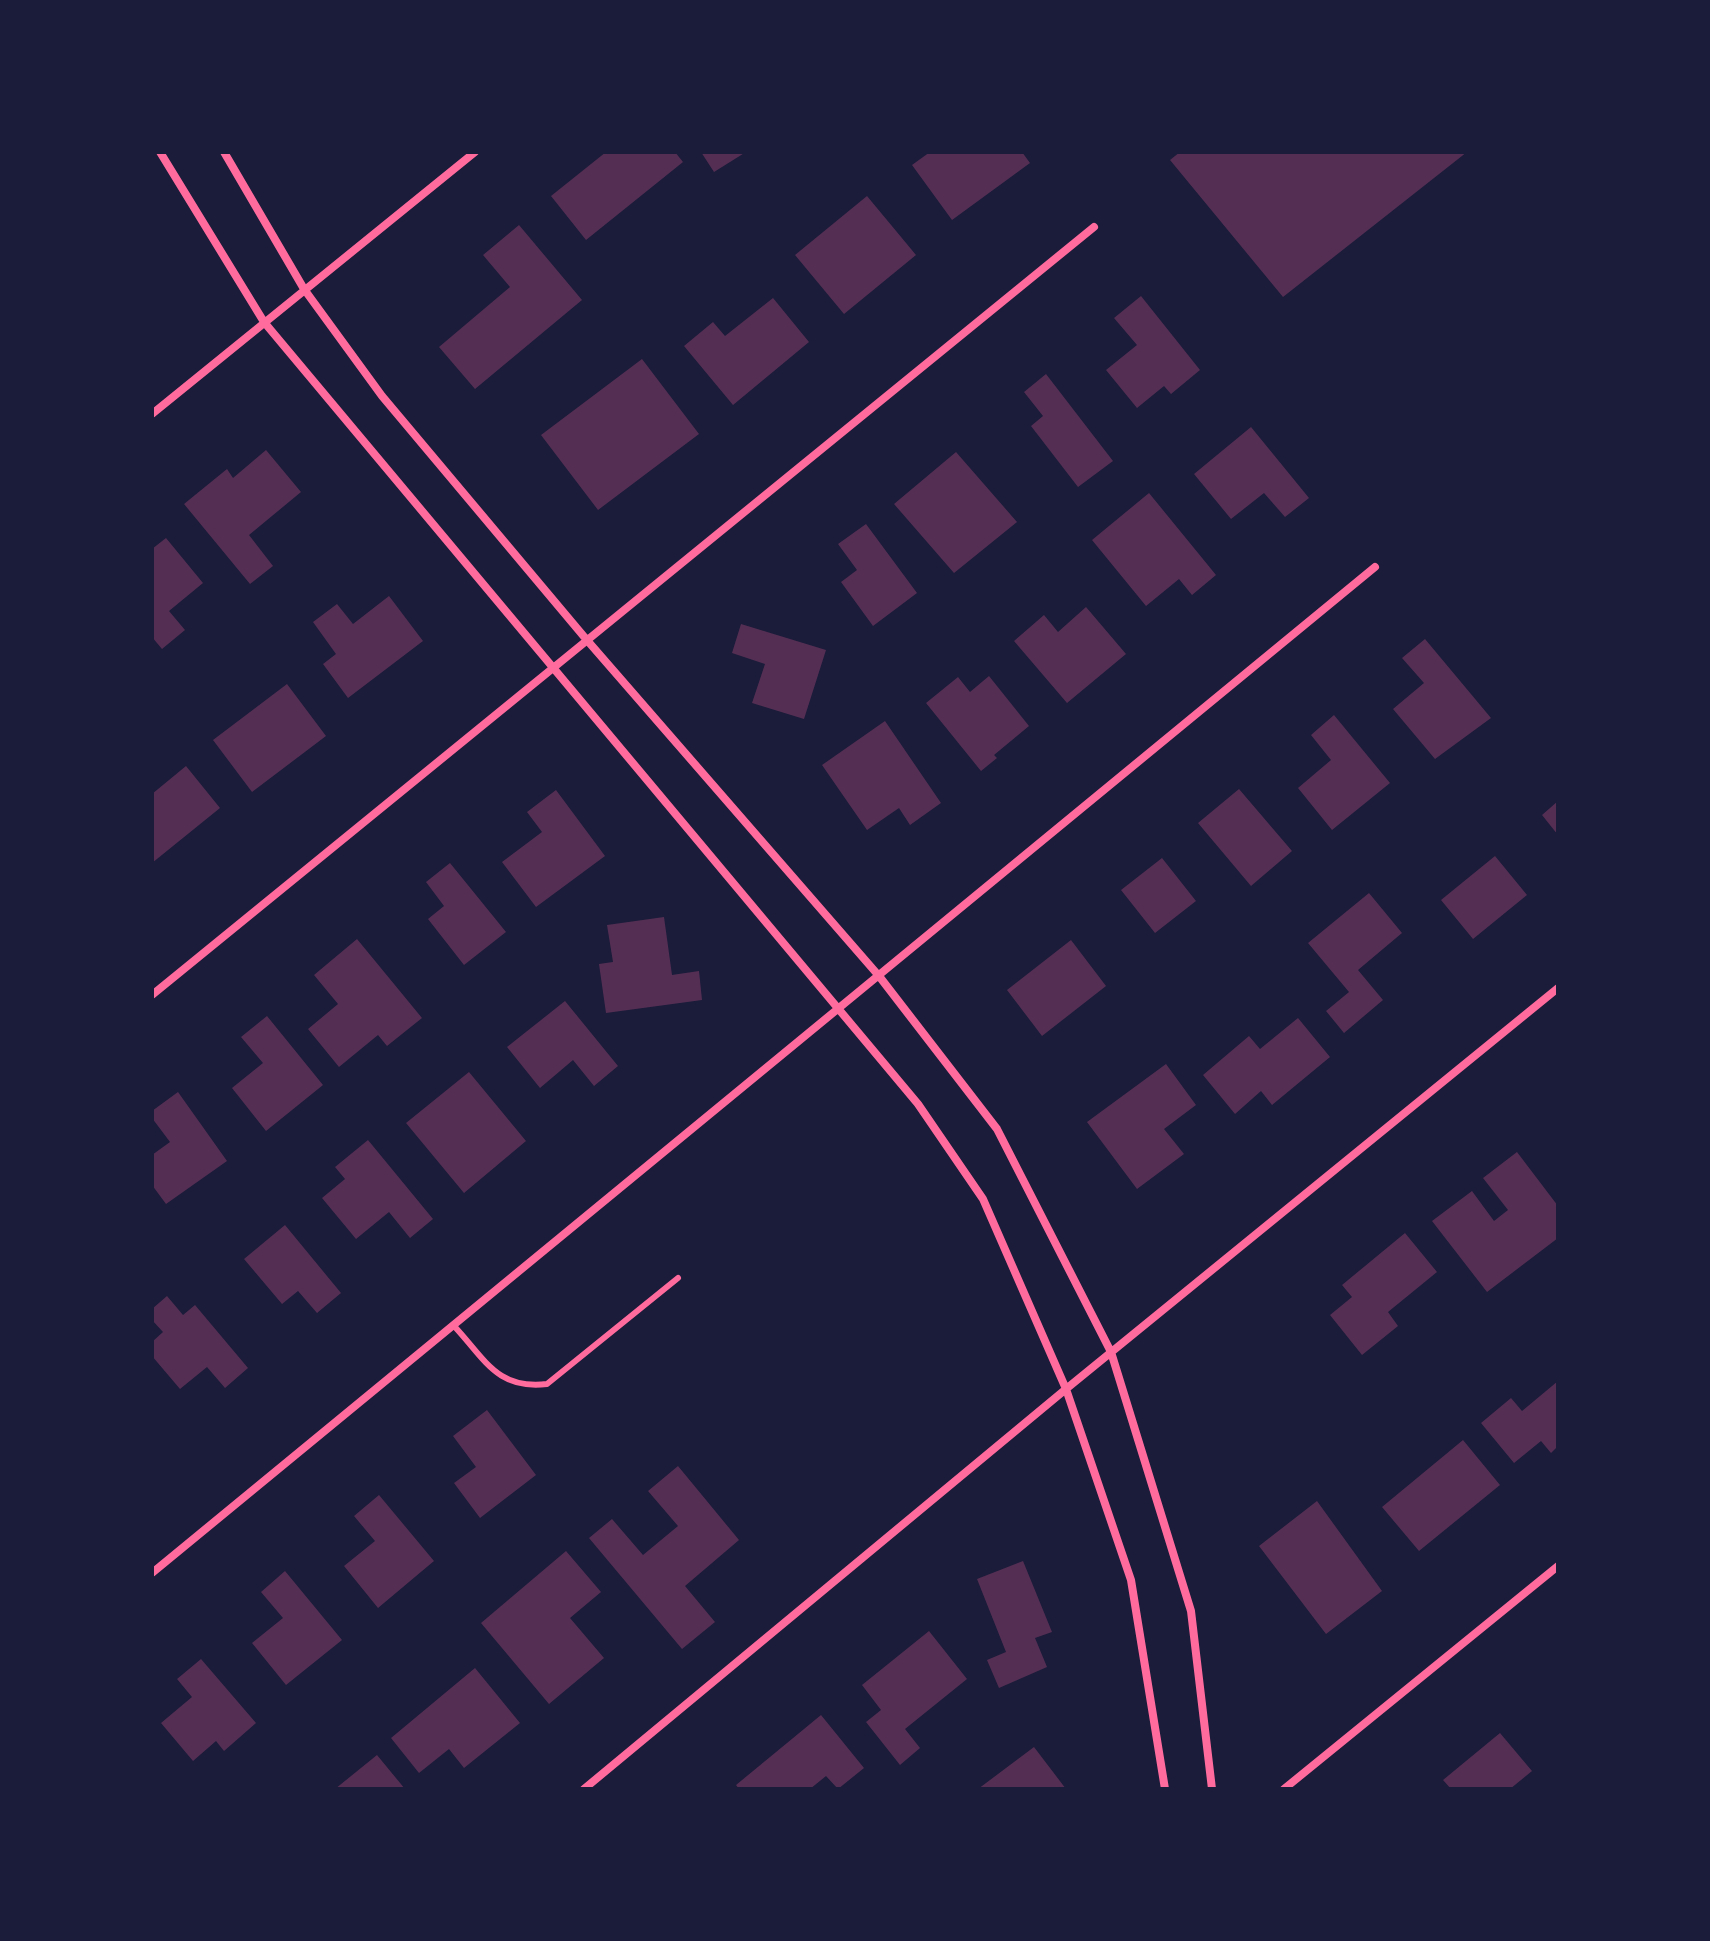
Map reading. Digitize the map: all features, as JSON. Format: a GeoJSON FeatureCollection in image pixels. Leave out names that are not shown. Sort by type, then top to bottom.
{"type":"FeatureCollection","features":[{"type":"Feature","properties":{"kind":"street"},"geometry":{"type":"LineString","coordinates":[[160,152],[264,322],[918,1104],[983,1199],[1066,1389],[1131,1580],[1165,1789]]}},
{"type":"Feature","properties":{"kind":"street"},"geometry":{"type":"LineString","coordinates":[[224,152],[304,289],[382,396],[586,639],[879,976],[997,1129],[1111,1352],[1191,1611],[1212,1789]]}},
{"type":"Feature","properties":{"kind":"street"},"geometry":{"type":"LineString","coordinates":[[152,414],[475,152]]}},
{"type":"Feature","properties":{"kind":"street"},"geometry":{"type":"LineString","coordinates":[[152,995],[1094,227]]}},
{"type":"Feature","properties":{"kind":"street"},"geometry":{"type":"LineString","coordinates":[[152,1573],[1375,567]]}},
{"type":"Feature","properties":{"kind":"street"},"geometry":{"type":"LineString","coordinates":[[584,1789],[1066,1389],[1558,988]]}},
{"type":"Feature","properties":{"kind":"street"},"geometry":{"type":"LineString","coordinates":[[1284,1789],[1558,1566]]}},
{"type":"Feature","properties":{"kind":"lane"},"geometry":{"type":"LineString","coordinates":[[454,1326],[504,1380],[523,1387],[547,1384],[678,1278]]}},
{"type":"Feature","properties":{"kind":"building"},"geometry":{"type":"Polygon","coordinates":[[[606,152],[675,152],[683,162],[586,240],[551,196],[606,152]]]}},
{"type":"Feature","properties":{"kind":"building"},"geometry":{"type":"Polygon","coordinates":[[[701,152],[746,152],[714,172],[701,152]]]}},
{"type":"Feature","properties":{"kind":"building"},"geometry":{"type":"Polygon","coordinates":[[[930,152],[1022,152],[1030,163],[952,220],[912,165],[930,152]]]}},
{"type":"Feature","properties":{"kind":"building"},"geometry":{"type":"Polygon","coordinates":[[[1180,152],[1467,152],[1283,297],[1170,160],[1180,152]]]}},
{"type":"Feature","properties":{"kind":"building"},"geometry":{"type":"Polygon","coordinates":[[[867,196],[916,255],[844,314],[795,255],[867,196]]]}},
{"type":"Feature","properties":{"kind":"building"},"geometry":{"type":"Polygon","coordinates":[[[519,225],[582,300],[475,389],[439,347],[510,287],[483,255],[519,225]]]}},
{"type":"Feature","properties":{"kind":"building"},"geometry":{"type":"Polygon","coordinates":[[[1141,296],[1200,370],[1171,394],[1164,386],[1137,408],[1106,370],[1137,345],[1114,318],[1141,296]]]}},
{"type":"Feature","properties":{"kind":"building"},"geometry":{"type":"Polygon","coordinates":[[[773,298],[809,342],[733,405],[684,346],[713,322],[725,336],[773,298]]]}},
{"type":"Feature","properties":{"kind":"building"},"geometry":{"type":"Polygon","coordinates":[[[642,359],[699,434],[598,510],[541,435],[642,359]]]}},
{"type":"Feature","properties":{"kind":"building"},"geometry":{"type":"Polygon","coordinates":[[[1046,374],[1113,461],[1078,487],[1031,426],[1043,416],[1024,392],[1046,374]]]}},
{"type":"Feature","properties":{"kind":"building"},"geometry":{"type":"Polygon","coordinates":[[[1251,427],[1309,498],[1285,517],[1264,493],[1231,519],[1194,474],[1251,427]]]}},
{"type":"Feature","properties":{"kind":"building"},"geometry":{"type":"Polygon","coordinates":[[[266,450],[301,492],[249,535],[273,566],[250,584],[184,504],[227,469],[233,478],[266,450]]]}},
{"type":"Feature","properties":{"kind":"building"},"geometry":{"type":"Polygon","coordinates":[[[956,452],[1017,522],[954,573],[894,504],[956,452]]]}},
{"type":"Feature","properties":{"kind":"building"},"geometry":{"type":"Polygon","coordinates":[[[1149,493],[1216,575],[1192,595],[1179,579],[1146,606],[1092,540],[1149,493]]]}},
{"type":"Feature","properties":{"kind":"building"},"geometry":{"type":"Polygon","coordinates":[[[866,524],[917,593],[873,626],[841,582],[857,570],[838,544],[866,524]]]}},
{"type":"Feature","properties":{"kind":"building"},"geometry":{"type":"Polygon","coordinates":[[[166,538],[203,583],[169,611],[185,630],[162,649],[152,637],[152,549],[166,538]]]}},
{"type":"Feature","properties":{"kind":"building"},"geometry":{"type":"Polygon","coordinates":[[[389,596],[423,641],[348,698],[323,664],[336,654],[313,622],[337,604],[353,624],[389,596]]]}},
{"type":"Feature","properties":{"kind":"building"},"geometry":{"type":"Polygon","coordinates":[[[1086,607],[1126,654],[1067,703],[1014,641],[1044,615],[1058,632],[1086,607]]]}},
{"type":"Feature","properties":{"kind":"building"},"geometry":{"type":"Polygon","coordinates":[[[741,624],[826,650],[804,719],[752,703],[765,664],[732,653],[741,624]]]}},
{"type":"Feature","properties":{"kind":"building"},"geometry":{"type":"Polygon","coordinates":[[[1425,639],[1491,718],[1435,759],[1393,709],[1424,683],[1402,658],[1425,639]]]}},
{"type":"Feature","properties":{"kind":"building"},"geometry":{"type":"Polygon","coordinates":[[[989,676],[1029,726],[994,755],[997,758],[981,771],[926,703],[958,677],[970,692],[989,676]]]}},
{"type":"Feature","properties":{"kind":"building"},"geometry":{"type":"Polygon","coordinates":[[[287,684],[326,736],[252,792],[213,740],[287,684]]]}},
{"type":"Feature","properties":{"kind":"building"},"geometry":{"type":"Polygon","coordinates":[[[1334,715],[1390,783],[1332,830],[1298,788],[1331,760],[1311,735],[1334,715]]]}},
{"type":"Feature","properties":{"kind":"building"},"geometry":{"type":"Polygon","coordinates":[[[885,721],[941,803],[910,825],[899,808],[867,830],[822,765],[885,721]]]}},
{"type":"Feature","properties":{"kind":"building"},"geometry":{"type":"Polygon","coordinates":[[[186,766],[220,808],[152,863],[152,794],[186,766]]]}},
{"type":"Feature","properties":{"kind":"building"},"geometry":{"type":"Polygon","coordinates":[[[1239,789],[1292,851],[1251,886],[1198,823],[1239,789]]]}},
{"type":"Feature","properties":{"kind":"building"},"geometry":{"type":"Polygon","coordinates":[[[556,790],[605,856],[536,907],[502,862],[542,832],[527,812],[556,790]]]}},
{"type":"Feature","properties":{"kind":"building"},"geometry":{"type":"Polygon","coordinates":[[[1558,801],[1558,835],[1542,815],[1558,801]]]}},
{"type":"Feature","properties":{"kind":"building"},"geometry":{"type":"Polygon","coordinates":[[[1495,856],[1527,895],[1473,939],[1441,900],[1495,856]]]}},
{"type":"Feature","properties":{"kind":"building"},"geometry":{"type":"Polygon","coordinates":[[[1162,858],[1196,901],[1155,933],[1121,890],[1162,858]]]}},
{"type":"Feature","properties":{"kind":"building"},"geometry":{"type":"Polygon","coordinates":[[[450,863],[506,932],[464,965],[428,919],[444,906],[426,882],[450,863]]]}},
{"type":"Feature","properties":{"kind":"building"},"geometry":{"type":"Polygon","coordinates":[[[1369,893],[1402,933],[1358,970],[1383,1000],[1344,1033],[1326,1011],[1349,992],[1308,943],[1369,893]]]}},
{"type":"Feature","properties":{"kind":"building"},"geometry":{"type":"Polygon","coordinates":[[[664,917],[672,975],[699,971],[702,1000],[606,1013],[599,964],[613,962],[607,925],[664,917]]]}},
{"type":"Feature","properties":{"kind":"building"},"geometry":{"type":"Polygon","coordinates":[[[357,939],[422,1018],[387,1046],[378,1035],[339,1067],[308,1029],[338,1004],[314,975],[357,939]]]}},
{"type":"Feature","properties":{"kind":"building"},"geometry":{"type":"Polygon","coordinates":[[[1071,940],[1106,986],[1042,1036],[1007,990],[1071,940]]]}},
{"type":"Feature","properties":{"kind":"building"},"geometry":{"type":"Polygon","coordinates":[[[565,1001],[618,1066],[594,1086],[573,1060],[540,1088],[507,1047],[565,1001]]]}},
{"type":"Feature","properties":{"kind":"building"},"geometry":{"type":"Polygon","coordinates":[[[267,1016],[323,1085],[266,1131],[232,1088],[263,1063],[241,1037],[267,1016]]]}},
{"type":"Feature","properties":{"kind":"building"},"geometry":{"type":"Polygon","coordinates":[[[1298,1018],[1330,1057],[1272,1105],[1261,1091],[1235,1114],[1203,1075],[1249,1036],[1260,1049],[1298,1018]]]}},
{"type":"Feature","properties":{"kind":"building"},"geometry":{"type":"Polygon","coordinates":[[[1166,1064],[1196,1105],[1164,1129],[1184,1154],[1137,1189],[1087,1122],[1166,1064]]]}},
{"type":"Feature","properties":{"kind":"building"},"geometry":{"type":"Polygon","coordinates":[[[469,1072],[526,1141],[464,1193],[406,1123],[469,1072]]]}},
{"type":"Feature","properties":{"kind":"building"},"geometry":{"type":"Polygon","coordinates":[[[178,1092],[227,1161],[166,1204],[152,1185],[152,1155],[170,1142],[152,1118],[152,1111],[178,1092]]]}},
{"type":"Feature","properties":{"kind":"building"},"geometry":{"type":"Polygon","coordinates":[[[368,1140],[433,1219],[410,1238],[389,1212],[356,1239],[322,1198],[345,1179],[335,1167],[368,1140]]]}},
{"type":"Feature","properties":{"kind":"building"},"geometry":{"type":"Polygon","coordinates":[[[1517,1152],[1558,1206],[1558,1238],[1487,1292],[1432,1221],[1472,1191],[1494,1221],[1508,1210],[1483,1178],[1517,1152]]]}},
{"type":"Feature","properties":{"kind":"building"},"geometry":{"type":"Polygon","coordinates":[[[285,1225],[341,1293],[317,1313],[298,1291],[282,1304],[244,1259],[285,1225]]]}},
{"type":"Feature","properties":{"kind":"building"},"geometry":{"type":"Polygon","coordinates":[[[1405,1233],[1437,1272],[1388,1312],[1398,1326],[1362,1355],[1330,1315],[1352,1297],[1342,1285],[1405,1233]]]}},
{"type":"Feature","properties":{"kind":"building"},"geometry":{"type":"Polygon","coordinates":[[[167,1296],[183,1315],[195,1305],[248,1368],[225,1388],[207,1367],[180,1389],[152,1356],[152,1342],[163,1332],[152,1320],[152,1309],[167,1296]]]}},
{"type":"Feature","properties":{"kind":"building"},"geometry":{"type":"Polygon","coordinates":[[[1558,1381],[1558,1446],[1551,1453],[1541,1441],[1514,1463],[1481,1423],[1511,1398],[1522,1411],[1558,1381]]]}},
{"type":"Feature","properties":{"kind":"building"},"geometry":{"type":"Polygon","coordinates":[[[487,1410],[536,1475],[480,1518],[454,1483],[476,1467],[453,1436],[487,1410]]]}},
{"type":"Feature","properties":{"kind":"building"},"geometry":{"type":"Polygon","coordinates":[[[1463,1440],[1500,1485],[1419,1551],[1382,1507],[1463,1440]]]}},
{"type":"Feature","properties":{"kind":"building"},"geometry":{"type":"Polygon","coordinates":[[[678,1466],[739,1540],[685,1586],[715,1622],[682,1649],[589,1538],[612,1519],[643,1555],[678,1526],[648,1491],[678,1466]]]}},
{"type":"Feature","properties":{"kind":"building"},"geometry":{"type":"Polygon","coordinates":[[[379,1495],[434,1561],[378,1608],[344,1566],[375,1541],[354,1516],[379,1495]]]}},
{"type":"Feature","properties":{"kind":"building"},"geometry":{"type":"Polygon","coordinates":[[[1317,1501],[1382,1591],[1326,1634],[1259,1546],[1317,1501]]]}},
{"type":"Feature","properties":{"kind":"building"},"geometry":{"type":"Polygon","coordinates":[[[566,1551],[601,1592],[570,1618],[604,1658],[549,1704],[481,1623],[566,1551]]]}},
{"type":"Feature","properties":{"kind":"building"},"geometry":{"type":"Polygon","coordinates":[[[1023,1561],[1052,1632],[1035,1638],[1047,1667],[999,1688],[987,1660],[1006,1652],[977,1579],[1023,1561]]]}},
{"type":"Feature","properties":{"kind":"building"},"geometry":{"type":"Polygon","coordinates":[[[285,1571],[342,1640],[286,1685],[252,1643],[283,1618],[261,1592],[285,1571]]]}},
{"type":"Feature","properties":{"kind":"building"},"geometry":{"type":"Polygon","coordinates":[[[929,1631],[967,1679],[905,1729],[920,1748],[900,1765],[866,1722],[881,1710],[862,1685],[929,1631]]]}},
{"type":"Feature","properties":{"kind":"building"},"geometry":{"type":"Polygon","coordinates":[[[201,1659],[256,1723],[224,1751],[216,1741],[193,1761],[161,1723],[192,1697],[177,1679],[201,1659]]]}},
{"type":"Feature","properties":{"kind":"building"},"geometry":{"type":"Polygon","coordinates":[[[475,1668],[520,1723],[464,1768],[449,1749],[419,1773],[391,1738],[475,1668]]]}},
{"type":"Feature","properties":{"kind":"building"},"geometry":{"type":"Polygon","coordinates":[[[821,1715],[864,1768],[838,1789],[826,1776],[810,1789],[739,1789],[736,1785],[821,1715]]]}},
{"type":"Feature","properties":{"kind":"building"},"geometry":{"type":"Polygon","coordinates":[[[1500,1733],[1532,1771],[1510,1789],[1451,1789],[1443,1780],[1500,1733]]]}},
{"type":"Feature","properties":{"kind":"building"},"geometry":{"type":"Polygon","coordinates":[[[1034,1747],[1066,1789],[978,1789],[1034,1747]]]}},
{"type":"Feature","properties":{"kind":"building"},"geometry":{"type":"Polygon","coordinates":[[[377,1755],[405,1789],[335,1789],[377,1755]]]}}]}
